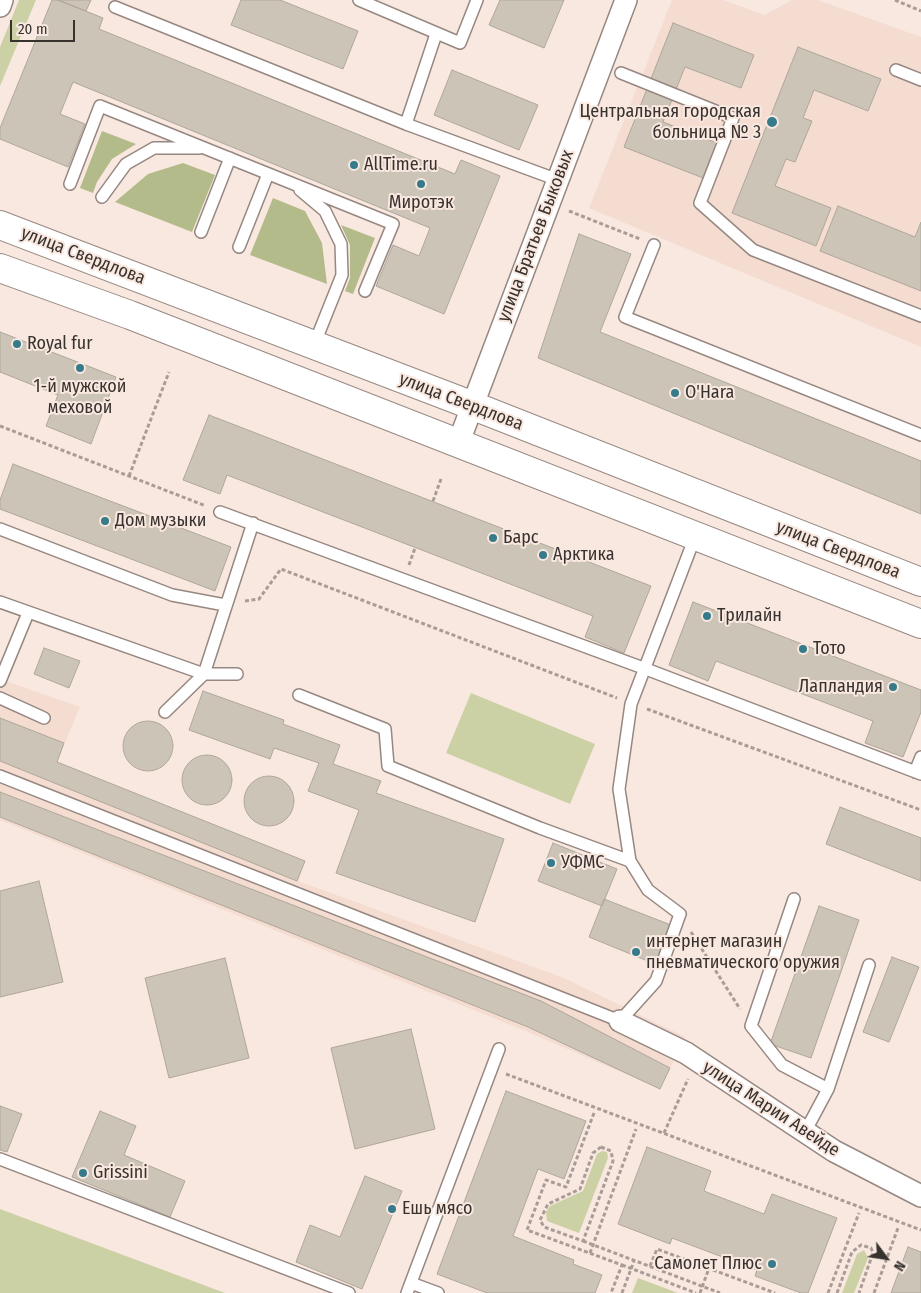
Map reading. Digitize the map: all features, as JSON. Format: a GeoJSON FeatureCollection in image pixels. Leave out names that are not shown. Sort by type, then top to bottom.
{"type":"FeatureCollection","features":[{"type":"Feature","properties":{"kind":"main road","name":"улица Свердлова"},"geometry":{"type":"LineString","coordinates":[[0,225],[471,405],[921,582]]}},
{"type":"Feature","properties":{"kind":"main road"},"geometry":{"type":"LineString","coordinates":[[0,268],[130,315],[921,624]]}},
{"type":"Feature","properties":{"kind":"street"},"geometry":{"type":"LineString","coordinates":[[0,6],[2,0]]}},
{"type":"Feature","properties":{"kind":"street","name":"улица Братьев Быковых"},"geometry":{"type":"LineString","coordinates":[[458,444],[471,405],[626,0]]}},
{"type":"Feature","properties":{"kind":"street","name":"улица Марии Авейде"},"geometry":{"type":"LineString","coordinates":[[620,1021],[696,1060],[834,1151],[921,1196]]}},
{"type":"Feature","properties":{"kind":"lane"},"geometry":{"type":"LineString","coordinates":[[359,0],[460,43],[477,0]]}},
{"type":"Feature","properties":{"kind":"lane"},"geometry":{"type":"LineString","coordinates":[[115,7],[406,124],[558,180]]}},
{"type":"Feature","properties":{"kind":"lane"},"geometry":{"type":"LineString","coordinates":[[406,124],[436,34]]}},
{"type":"Feature","properties":{"kind":"lane"},"geometry":{"type":"LineString","coordinates":[[896,70],[921,80]]}},
{"type":"Feature","properties":{"kind":"lane"},"geometry":{"type":"LineString","coordinates":[[622,73],[733,118],[700,203],[753,250],[921,316]]}},
{"type":"Feature","properties":{"kind":"lane"},"geometry":{"type":"LineString","coordinates":[[70,184],[100,106],[393,224],[365,291]]}},
{"type":"Feature","properties":{"kind":"lane"},"geometry":{"type":"LineString","coordinates":[[102,197],[126,164],[154,148],[207,148]]}},
{"type":"Feature","properties":{"kind":"lane"},"geometry":{"type":"LineString","coordinates":[[201,232],[230,158]]}},
{"type":"Feature","properties":{"kind":"lane"},"geometry":{"type":"LineString","coordinates":[[239,246],[268,174]]}},
{"type":"Feature","properties":{"kind":"lane"},"geometry":{"type":"LineString","coordinates":[[291,183],[325,211],[341,244],[342,275],[314,345]]}},
{"type":"Feature","properties":{"kind":"lane"},"geometry":{"type":"LineString","coordinates":[[654,244],[625,317],[921,435]]}},
{"type":"Feature","properties":{"kind":"lane"},"geometry":{"type":"LineString","coordinates":[[220,512],[646,669],[918,773],[921,757]]}},
{"type":"Feature","properties":{"kind":"lane"},"geometry":{"type":"LineString","coordinates":[[165,712],[204,674],[253,523]]}},
{"type":"Feature","properties":{"kind":"lane"},"geometry":{"type":"LineString","coordinates":[[0,529],[172,595],[225,605]]}},
{"type":"Feature","properties":{"kind":"lane"},"geometry":{"type":"LineString","coordinates":[[0,776],[620,1021],[656,981],[680,914],[648,890],[630,861],[619,789],[631,704],[695,537]]}},
{"type":"Feature","properties":{"kind":"lane"},"geometry":{"type":"LineString","coordinates":[[0,602],[204,674],[237,674]]}},
{"type":"Feature","properties":{"kind":"lane"},"geometry":{"type":"LineString","coordinates":[[0,681],[28,613]]}},
{"type":"Feature","properties":{"kind":"lane"},"geometry":{"type":"LineString","coordinates":[[299,695],[385,729],[388,766],[540,828],[630,861]]}},
{"type":"Feature","properties":{"kind":"lane"},"geometry":{"type":"LineString","coordinates":[[0,698],[44,718]]}},
{"type":"Feature","properties":{"kind":"lane"},"geometry":{"type":"LineString","coordinates":[[794,898],[751,1026],[782,1065],[828,1089]]}},
{"type":"Feature","properties":{"kind":"lane"},"geometry":{"type":"LineString","coordinates":[[805,1132],[828,1089],[869,965]]}},
{"type":"Feature","properties":{"kind":"lane"},"geometry":{"type":"LineString","coordinates":[[438,1293],[408,1290],[499,1049]]}},
{"type":"Feature","properties":{"kind":"lane"},"geometry":{"type":"LineString","coordinates":[[0,1159],[349,1293]]}},
{"type":"Feature","properties":{"kind":"path"},"geometry":{"type":"LineString","coordinates":[[895,0],[921,11]]}},
{"type":"Feature","properties":{"kind":"path"},"geometry":{"type":"LineString","coordinates":[[568,210],[654,244]]}},
{"type":"Feature","properties":{"kind":"path"},"geometry":{"type":"LineString","coordinates":[[129,476],[169,372]]}},
{"type":"Feature","properties":{"kind":"path"},"geometry":{"type":"LineString","coordinates":[[0,426],[220,512]]}},
{"type":"Feature","properties":{"kind":"path"},"geometry":{"type":"LineString","coordinates":[[433,501],[441,479]]}},
{"type":"Feature","properties":{"kind":"path"},"geometry":{"type":"LineString","coordinates":[[225,605],[259,599],[281,569],[631,704],[921,810]]}},
{"type":"Feature","properties":{"kind":"path"},"geometry":{"type":"LineString","coordinates":[[680,914],[751,1026]]}},
{"type":"Feature","properties":{"kind":"path"},"geometry":{"type":"LineString","coordinates":[[664,1133],[696,1060]]}},
{"type":"Feature","properties":{"kind":"path"},"geometry":{"type":"LineString","coordinates":[[492,1068],[921,1230]]}},
{"type":"Feature","properties":{"kind":"path"},"geometry":{"type":"LineString","coordinates":[[594,1113],[566,1187],[546,1180],[527,1230],[696,1293]]}},
{"type":"Feature","properties":{"kind":"path"},"geometry":{"type":"LineString","coordinates":[[590,1253],[636,1129]]}},
{"type":"Feature","properties":{"kind":"path"},"geometry":{"type":"LineString","coordinates":[[582,1241],[612,1161],[613,1155],[607,1148],[601,1147],[593,1153],[580,1189],[548,1204],[542,1212],[540,1220],[544,1227],[720,1293]]}},
{"type":"Feature","properties":{"kind":"path"},"geometry":{"type":"LineString","coordinates":[[828,1293],[859,1213]]}},
{"type":"Feature","properties":{"kind":"path"},"geometry":{"type":"LineString","coordinates":[[874,1293],[898,1228]]}},
{"type":"Feature","properties":{"kind":"path"},"geometry":{"type":"LineString","coordinates":[[837,1293],[852,1252],[861,1245],[866,1245],[873,1253],[860,1293]]}},
{"type":"Feature","properties":{"kind":"path"},"geometry":{"type":"LineString","coordinates":[[650,1266],[657,1248],[775,1293]]}},
{"type":"Feature","properties":{"kind":"path"},"geometry":{"type":"LineString","coordinates":[[622,1293],[634,1260]]}},
{"type":"Feature","properties":{"kind":"path"},"geometry":{"type":"LineString","coordinates":[[611,1293],[622,1265]]}},
{"type":"Feature","properties":{"kind":"path"},"geometry":{"type":"LineString","coordinates":[[700,1293],[709,1268]]}},
{"type":"Feature","properties":{"kind":"shaded area","name":"Центральная городская больница № 3"},"geometry":{"type":"Polygon","coordinates":[[[672,0],[723,0],[764,15],[792,0],[818,0],[921,37],[921,347],[589,208],[672,0]]]}},
{"type":"Feature","properties":{"kind":"shaded area"},"geometry":{"type":"Polygon","coordinates":[[[0,679],[80,707],[57,762],[305,861],[298,881],[564,978],[685,1037],[660,1089],[521,1029],[0,820],[0,679]]]}},
{"type":"Feature","properties":{"kind":"green space"},"geometry":{"type":"Polygon","coordinates":[[[19,0],[36,0],[0,86],[0,47],[19,0]]]}},
{"type":"Feature","properties":{"kind":"green space"},"geometry":{"type":"Polygon","coordinates":[[[102,131],[136,144],[112,159],[97,182],[93,193],[80,188],[102,131]]]}},
{"type":"Feature","properties":{"kind":"green space"},"geometry":{"type":"Polygon","coordinates":[[[183,163],[215,175],[192,232],[115,202],[148,174],[183,163]]]}},
{"type":"Feature","properties":{"kind":"green space"},"geometry":{"type":"Polygon","coordinates":[[[273,198],[305,211],[322,243],[327,284],[250,255],[273,198]]]}},
{"type":"Feature","properties":{"kind":"green space"},"geometry":{"type":"Polygon","coordinates":[[[341,225],[375,238],[353,294],[345,291],[350,278],[350,245],[341,225]]]}},
{"type":"Feature","properties":{"kind":"green space"},"geometry":{"type":"Polygon","coordinates":[[[471,693],[595,744],[570,804],[446,753],[471,693]]]}},
{"type":"Feature","properties":{"kind":"green space"},"geometry":{"type":"Polygon","coordinates":[[[602,1151],[607,1152],[608,1158],[579,1233],[547,1221],[546,1212],[550,1206],[583,1191],[597,1154],[602,1151]]]}},
{"type":"Feature","properties":{"kind":"green space"},"geometry":{"type":"Polygon","coordinates":[[[0,1209],[225,1293],[0,1293],[0,1209]]]}},
{"type":"Feature","properties":{"kind":"green space"},"geometry":{"type":"Polygon","coordinates":[[[864,1250],[868,1258],[854,1293],[842,1293],[857,1254],[864,1250]]]}},
{"type":"Feature","properties":{"kind":"green space"},"geometry":{"type":"Polygon","coordinates":[[[638,1278],[678,1293],[632,1293],[638,1278]]]}},
{"type":"Feature","properties":{"kind":"building"},"geometry":{"type":"Polygon","coordinates":[[[52,0],[58,0],[103,18],[99,29],[455,174],[461,160],[500,176],[444,314],[376,286],[393,245],[419,256],[430,228],[73,82],[60,114],[85,124],[68,167],[0,139],[0,128],[52,0]]]}},
{"type":"Feature","properties":{"kind":"building"},"geometry":{"type":"Polygon","coordinates":[[[58,0],[91,0],[86,11],[58,0]]]}},
{"type":"Feature","properties":{"kind":"building"},"geometry":{"type":"Polygon","coordinates":[[[241,0],[280,0],[358,31],[343,69],[231,25],[241,0]]]}},
{"type":"Feature","properties":{"kind":"building"},"geometry":{"type":"Polygon","coordinates":[[[500,0],[564,0],[544,48],[489,25],[500,0]]]}},
{"type":"Feature","properties":{"kind":"building"},"geometry":{"type":"Polygon","coordinates":[[[673,23],[754,55],[741,88],[685,67],[663,122],[717,143],[703,178],[624,147],[673,23]]]}},
{"type":"Feature","properties":{"kind":"building"},"geometry":{"type":"Polygon","coordinates":[[[798,47],[881,79],[868,111],[814,90],[803,118],[812,121],[795,162],[786,159],[775,186],[831,208],[816,246],[732,213],[798,47]]]}},
{"type":"Feature","properties":{"kind":"building"},"geometry":{"type":"Polygon","coordinates":[[[452,70],[538,105],[519,150],[434,115],[452,70]]]}},
{"type":"Feature","properties":{"kind":"building"},"geometry":{"type":"Polygon","coordinates":[[[838,206],[915,237],[921,222],[921,291],[820,251],[838,206]]]}},
{"type":"Feature","properties":{"kind":"building"},"geometry":{"type":"Polygon","coordinates":[[[579,234],[631,254],[600,332],[921,461],[921,514],[538,358],[579,234]]]}},
{"type":"Feature","properties":{"kind":"building"},"geometry":{"type":"Polygon","coordinates":[[[0,332],[116,377],[91,444],[46,426],[58,395],[0,372],[0,332]]]}},
{"type":"Feature","properties":{"kind":"building"},"geometry":{"type":"Polygon","coordinates":[[[209,415],[651,586],[624,653],[585,637],[593,616],[227,475],[220,494],[183,480],[209,415]]]}},
{"type":"Feature","properties":{"kind":"building"},"geometry":{"type":"Polygon","coordinates":[[[13,464],[231,547],[215,591],[0,509],[0,500],[13,464]]]}},
{"type":"Feature","properties":{"kind":"building"},"geometry":{"type":"Polygon","coordinates":[[[693,602],[921,690],[921,712],[903,757],[865,743],[873,721],[716,661],[708,681],[669,665],[693,602]]]}},
{"type":"Feature","properties":{"kind":"building"},"geometry":{"type":"Polygon","coordinates":[[[44,648],[80,661],[69,688],[34,674],[44,648]]]}},
{"type":"Feature","properties":{"kind":"building"},"geometry":{"type":"Polygon","coordinates":[[[203,691],[284,720],[283,724],[340,745],[333,764],[381,781],[376,793],[504,839],[475,922],[336,873],[359,810],[308,791],[319,763],[274,748],[270,759],[189,730],[203,691]]]}},
{"type":"Feature","properties":{"kind":"building"},"geometry":{"type":"Polygon","coordinates":[[[0,718],[64,743],[57,762],[305,861],[297,881],[0,761],[0,718]]]}},
{"type":"Feature","properties":{"kind":"building"},"geometry":{"type":"Polygon","coordinates":[[[148,721],[166,728],[173,746],[166,764],[148,771],[130,764],[123,746],[130,728],[148,721]]]}},
{"type":"Feature","properties":{"kind":"building"},"geometry":{"type":"Polygon","coordinates":[[[207,755],[225,762],[232,780],[225,798],[207,805],[189,798],[182,780],[189,762],[207,755]]]}},
{"type":"Feature","properties":{"kind":"building"},"geometry":{"type":"Polygon","coordinates":[[[269,776],[283,780],[290,787],[294,801],[290,815],[283,822],[269,826],[255,822],[248,815],[244,801],[248,787],[255,780],[269,776]]]}},
{"type":"Feature","properties":{"kind":"building"},"geometry":{"type":"Polygon","coordinates":[[[0,792],[541,1001],[670,1068],[660,1089],[528,1027],[0,817],[0,792]]]}},
{"type":"Feature","properties":{"kind":"building"},"geometry":{"type":"Polygon","coordinates":[[[840,807],[921,838],[921,881],[826,844],[840,807]]]}},
{"type":"Feature","properties":{"kind":"building"},"geometry":{"type":"Polygon","coordinates":[[[553,843],[617,869],[602,906],[538,881],[553,843]]]}},
{"type":"Feature","properties":{"kind":"building"},"geometry":{"type":"Polygon","coordinates":[[[39,881],[63,982],[0,997],[0,891],[39,881]]]}},
{"type":"Feature","properties":{"kind":"building"},"geometry":{"type":"Polygon","coordinates":[[[604,899],[671,925],[655,964],[589,937],[604,899]]]}},
{"type":"Feature","properties":{"kind":"building"},"geometry":{"type":"Polygon","coordinates":[[[819,906],[859,920],[811,1058],[770,1044],[819,906]]]}},
{"type":"Feature","properties":{"kind":"building"},"geometry":{"type":"Polygon","coordinates":[[[892,957],[919,967],[889,1042],[863,1032],[892,957]]]}},
{"type":"Feature","properties":{"kind":"building"},"geometry":{"type":"Polygon","coordinates":[[[225,958],[249,1058],[169,1078],[145,978],[225,958]]]}},
{"type":"Feature","properties":{"kind":"building"},"geometry":{"type":"Polygon","coordinates":[[[411,1029],[435,1129],[355,1149],[331,1048],[411,1029]]]}},
{"type":"Feature","properties":{"kind":"building"},"geometry":{"type":"Polygon","coordinates":[[[506,1091],[586,1121],[564,1179],[538,1169],[513,1236],[574,1260],[573,1264],[602,1275],[595,1293],[487,1293],[437,1274],[506,1091]]]}},
{"type":"Feature","properties":{"kind":"building"},"geometry":{"type":"Polygon","coordinates":[[[0,1106],[22,1114],[7,1152],[0,1150],[0,1106]]]}},
{"type":"Feature","properties":{"kind":"building"},"geometry":{"type":"Polygon","coordinates":[[[100,1111],[136,1126],[124,1155],[185,1181],[170,1217],[72,1177],[100,1111]]]}},
{"type":"Feature","properties":{"kind":"building"},"geometry":{"type":"Polygon","coordinates":[[[647,1147],[711,1171],[704,1191],[764,1214],[772,1194],[837,1218],[808,1293],[801,1293],[755,1276],[757,1270],[672,1238],[670,1244],[618,1224],[647,1147]]]}},
{"type":"Feature","properties":{"kind":"building"},"geometry":{"type":"Polygon","coordinates":[[[365,1176],[402,1191],[362,1289],[296,1262],[310,1225],[340,1237],[365,1176]]]}},
{"type":"Feature","properties":{"kind":"building"},"geometry":{"type":"Polygon","coordinates":[[[908,1247],[921,1252],[921,1293],[891,1293],[908,1247]]]}},
{"type":"Feature","properties":{"kind":"place","name":"Центральная городская больница № 3"},"geometry":{"type":"Point","coordinates":[772,122]}},
{"type":"Feature","properties":{"kind":"place","name":"AllTime.ru"},"geometry":{"type":"Point","coordinates":[354,165]}},
{"type":"Feature","properties":{"kind":"place","name":"Миротэк"},"geometry":{"type":"Point","coordinates":[421,184]}},
{"type":"Feature","properties":{"kind":"place","name":"Royal fur"},"geometry":{"type":"Point","coordinates":[17,344]}},
{"type":"Feature","properties":{"kind":"place","name":"1-й мужской меховой"},"geometry":{"type":"Point","coordinates":[80,368]}},
{"type":"Feature","properties":{"kind":"place","name":"O'Hara"},"geometry":{"type":"Point","coordinates":[675,393]}},
{"type":"Feature","properties":{"kind":"place","name":"Дом музыки"},"geometry":{"type":"Point","coordinates":[105,521]}},
{"type":"Feature","properties":{"kind":"place","name":"Барс"},"geometry":{"type":"Point","coordinates":[493,538]}},
{"type":"Feature","properties":{"kind":"place","name":"Арктика"},"geometry":{"type":"Point","coordinates":[543,555]}},
{"type":"Feature","properties":{"kind":"place","name":"Трилайн"},"geometry":{"type":"Point","coordinates":[707,616]}},
{"type":"Feature","properties":{"kind":"place","name":"Тото"},"geometry":{"type":"Point","coordinates":[803,649]}},
{"type":"Feature","properties":{"kind":"place","name":"Лапландия"},"geometry":{"type":"Point","coordinates":[893,687]}},
{"type":"Feature","properties":{"kind":"place","name":"УФМС"},"geometry":{"type":"Point","coordinates":[551,863]}},
{"type":"Feature","properties":{"kind":"place","name":"интернет магазин пневматического оружия"},"geometry":{"type":"Point","coordinates":[636,952]}},
{"type":"Feature","properties":{"kind":"place","name":"Grissini"},"geometry":{"type":"Point","coordinates":[83,1173]}},
{"type":"Feature","properties":{"kind":"place","name":"Ешь мясо"},"geometry":{"type":"Point","coordinates":[392,1209]}},
{"type":"Feature","properties":{"kind":"place","name":"Самолет Плюс"},"geometry":{"type":"Point","coordinates":[772,1264]}}]}
